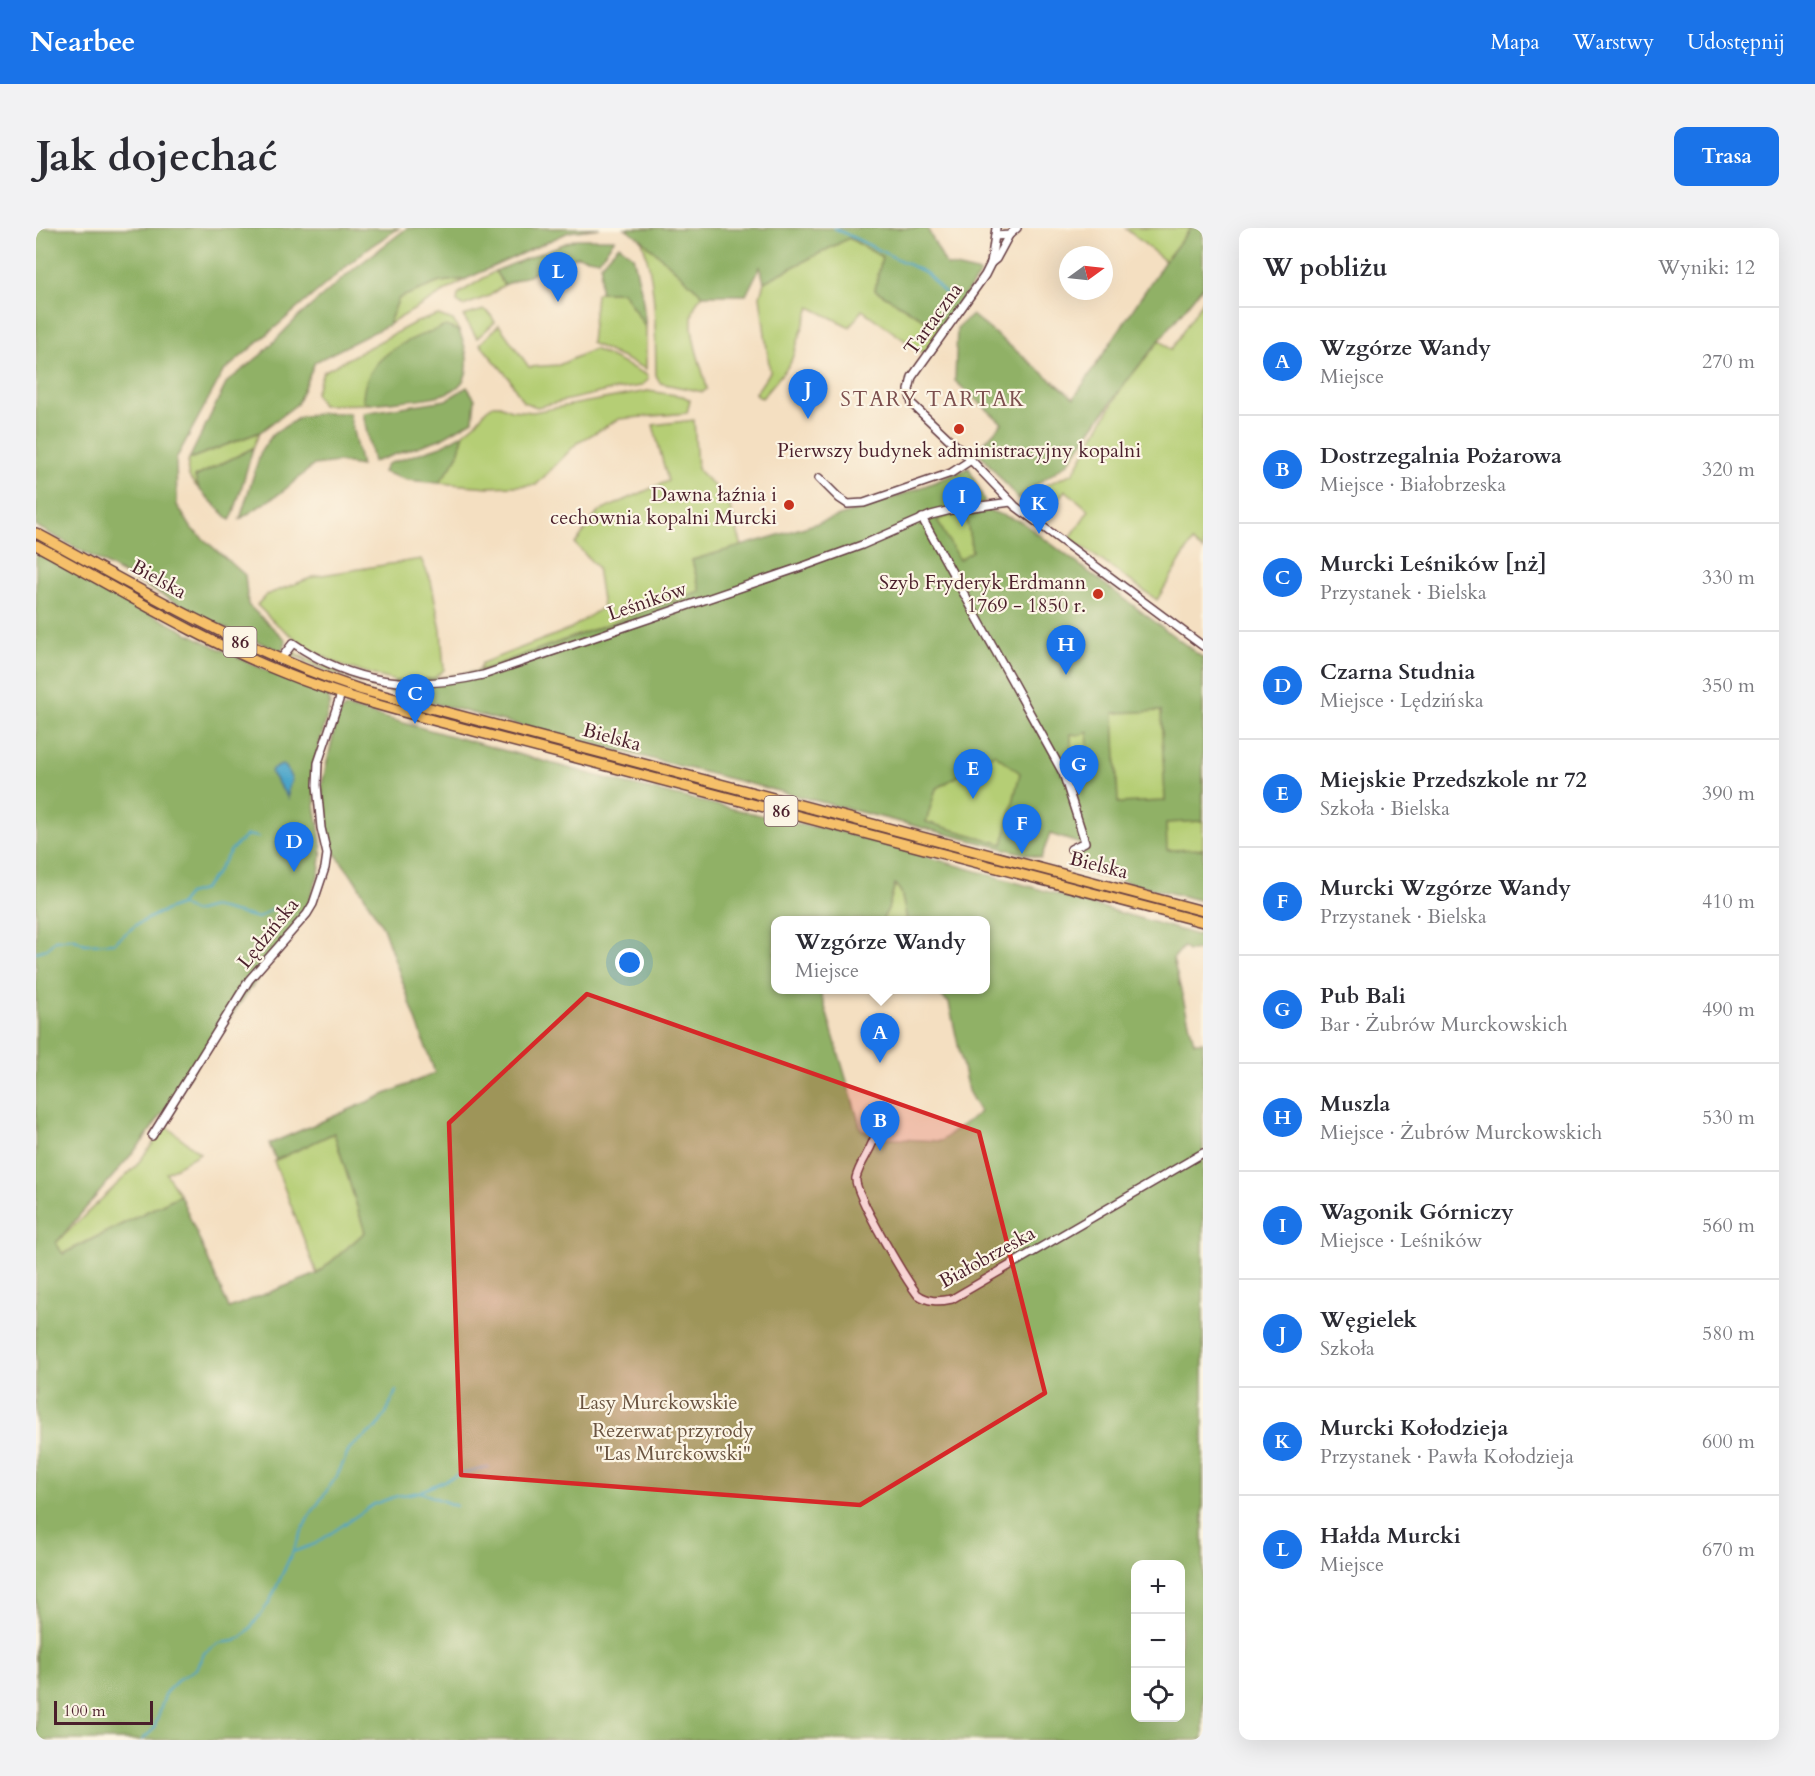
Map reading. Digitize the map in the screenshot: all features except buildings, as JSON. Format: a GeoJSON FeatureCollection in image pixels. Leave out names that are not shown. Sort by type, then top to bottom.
{"type":"FeatureCollection","features":[{"type":"Feature","properties":{"kind":"main road","name":"Bielska"},"geometry":{"type":"LineString","coordinates":[[36,533],[189,616],[280,660],[328,678],[395,699],[1203,911]]}},
{"type":"Feature","properties":{"kind":"main road","name":"Bielska"},"geometry":{"type":"LineString","coordinates":[[36,545],[232,650],[283,673],[341,694],[451,725],[1203,922]]}},
{"type":"Feature","properties":{"kind":"street","name":"Tartaczna"},"geometry":{"type":"LineString","coordinates":[[971,460],[912,404],[910,383],[914,373],[996,259],[1009,235],[1017,228]]}},
{"type":"Feature","properties":{"kind":"street","name":"Tartaczna"},"geometry":{"type":"LineString","coordinates":[[991,263],[995,232],[1009,235]]}},
{"type":"Feature","properties":{"kind":"street"},"geometry":{"type":"LineString","coordinates":[[819,478],[848,504],[864,503],[951,473],[971,460],[1027,516],[1203,646]]}},
{"type":"Feature","properties":{"kind":"street","name":"Leśników"},"geometry":{"type":"LineString","coordinates":[[280,660],[293,643],[316,658],[339,668],[386,682],[431,684],[465,679],[483,675],[807,565],[862,545],[922,518],[951,510],[1011,502]]}},
{"type":"Feature","properties":{"kind":"street"},"geometry":{"type":"LineString","coordinates":[[922,518],[1063,773],[1085,842],[1071,849]]}},
{"type":"Feature","properties":{"kind":"street","name":"Lędzińska"},"geometry":{"type":"LineString","coordinates":[[152,1136],[249,980],[308,914],[313,904],[325,868],[327,854],[316,785],[318,764],[341,694]]}},
{"type":"Feature","properties":{"kind":"street","name":"Białobrzeska"},"geometry":{"type":"LineString","coordinates":[[878,1126],[876,1139],[856,1179],[860,1198],[917,1294],[924,1299],[939,1302],[952,1299],[1203,1153]]}},
{"type":"Feature","properties":{"kind":"highlighted area"},"geometry":{"type":"Polygon","coordinates":[[[587,994],[979,1132],[1045,1393],[860,1505],[461,1475],[449,1123],[587,994]]]}},
{"type":"Feature","properties":{"kind":"green space"},"geometry":{"type":"Polygon","coordinates":[[[36,228],[399,228],[368,248],[223,372],[176,459],[177,505],[192,529],[245,575],[248,605],[286,640],[281,651],[197,614],[36,526],[36,228]]]}},
{"type":"Feature","properties":{"kind":"green space"},"geometry":{"type":"Polygon","coordinates":[[[407,228],[600,228],[569,232],[466,279],[440,282],[399,298],[388,325],[315,362],[297,404],[260,432],[189,459],[227,382],[262,354],[297,318],[355,268],[407,228]]]}},
{"type":"Feature","properties":{"kind":"green space"},"geometry":{"type":"Polygon","coordinates":[[[625,228],[927,228],[946,265],[981,273],[940,329],[875,290],[882,257],[849,238],[764,282],[760,267],[746,295],[703,295],[641,239],[625,228]]]}},
{"type":"Feature","properties":{"kind":"green space"},"geometry":{"type":"Polygon","coordinates":[[[1125,228],[1191,228],[1165,261],[1125,228]]]}},
{"type":"Feature","properties":{"kind":"green space"},"geometry":{"type":"Polygon","coordinates":[[[1191,228],[1203,228],[1203,286],[1122,387],[1068,463],[1017,498],[977,450],[1002,423],[955,381],[957,328],[972,315],[1074,398],[1165,261],[1191,228]]]}},
{"type":"Feature","properties":{"kind":"green space"},"geometry":{"type":"Polygon","coordinates":[[[849,238],[882,257],[875,290],[940,329],[924,354],[862,310],[850,327],[810,307],[790,364],[762,398],[755,394],[770,372],[760,296],[764,282],[849,238]]]}},
{"type":"Feature","properties":{"kind":"green space"},"geometry":{"type":"Polygon","coordinates":[[[576,239],[615,239],[599,260],[577,256],[504,285],[495,271],[576,239]]]}},
{"type":"Feature","properties":{"kind":"green space"},"geometry":{"type":"Polygon","coordinates":[[[641,239],[703,295],[692,315],[692,327],[707,389],[703,392],[660,383],[656,375],[653,289],[641,239]]]}},
{"type":"Feature","properties":{"kind":"green space"},"geometry":{"type":"Polygon","coordinates":[[[619,245],[633,256],[642,294],[646,328],[623,292],[600,292],[601,264],[619,245]]]}},
{"type":"Feature","properties":{"kind":"green space"},"geometry":{"type":"Polygon","coordinates":[[[495,271],[504,285],[489,296],[463,306],[457,302],[458,294],[495,271]]]}},
{"type":"Feature","properties":{"kind":"green space"},"geometry":{"type":"Polygon","coordinates":[[[466,279],[388,325],[399,298],[440,282],[466,279]]]}},
{"type":"Feature","properties":{"kind":"green space"},"geometry":{"type":"Polygon","coordinates":[[[623,292],[646,328],[646,369],[591,343],[596,294],[623,292]]]}},
{"type":"Feature","properties":{"kind":"green space"},"geometry":{"type":"Polygon","coordinates":[[[1203,300],[1203,551],[1192,542],[1157,600],[1070,538],[1089,510],[1065,490],[1045,518],[1017,498],[1073,473],[1122,387],[1160,340],[1171,350],[1203,300]]]}},
{"type":"Feature","properties":{"kind":"green space"},"geometry":{"type":"Polygon","coordinates":[[[484,310],[495,322],[477,338],[463,316],[484,310]]]}},
{"type":"Feature","properties":{"kind":"green space"},"geometry":{"type":"Polygon","coordinates":[[[438,315],[453,320],[459,331],[446,326],[364,401],[371,404],[322,405],[315,394],[323,372],[414,323],[438,315]]]}},
{"type":"Feature","properties":{"kind":"green space"},"geometry":{"type":"Polygon","coordinates":[[[499,325],[529,367],[559,365],[594,349],[647,375],[648,380],[641,386],[607,391],[537,407],[523,402],[509,378],[480,344],[499,325]]]}},
{"type":"Feature","properties":{"kind":"green space"},"geometry":{"type":"Polygon","coordinates":[[[446,326],[459,331],[465,346],[467,371],[460,385],[446,393],[425,398],[371,404],[363,401],[365,385],[380,360],[403,343],[446,326]]]}},
{"type":"Feature","properties":{"kind":"green space"},"geometry":{"type":"Polygon","coordinates":[[[467,387],[475,399],[473,420],[440,439],[373,462],[363,413],[446,400],[467,387]]]}},
{"type":"Feature","properties":{"kind":"green space"},"geometry":{"type":"Polygon","coordinates":[[[648,391],[683,396],[690,400],[687,413],[619,419],[577,443],[536,485],[489,487],[439,483],[457,458],[464,433],[493,405],[500,405],[511,410],[533,412],[648,391]]]}},
{"type":"Feature","properties":{"kind":"green space"},"geometry":{"type":"Polygon","coordinates":[[[321,413],[349,413],[361,466],[338,462],[314,465],[282,492],[240,519],[261,451],[273,434],[300,417],[321,413]]]}},
{"type":"Feature","properties":{"kind":"green space"},"geometry":{"type":"Polygon","coordinates":[[[694,420],[697,469],[727,499],[742,546],[692,560],[700,591],[479,671],[482,663],[570,629],[603,607],[597,567],[575,544],[598,512],[668,481],[653,425],[694,420]]]}},
{"type":"Feature","properties":{"kind":"green space"},"geometry":{"type":"Polygon","coordinates":[[[260,432],[253,448],[195,477],[199,489],[193,482],[188,472],[189,459],[260,432]]]}},
{"type":"Feature","properties":{"kind":"green space"},"geometry":{"type":"Polygon","coordinates":[[[464,433],[457,458],[439,483],[407,480],[383,472],[387,464],[441,446],[464,433]]]}},
{"type":"Feature","properties":{"kind":"green space"},"geometry":{"type":"Polygon","coordinates":[[[253,448],[230,520],[199,489],[195,477],[253,448]]]}},
{"type":"Feature","properties":{"kind":"green space"},"geometry":{"type":"Polygon","coordinates":[[[969,468],[985,502],[937,520],[959,560],[972,551],[965,511],[985,509],[1022,522],[1203,658],[1203,821],[1166,823],[1167,850],[1203,849],[1203,901],[1069,868],[1081,844],[1050,834],[1041,858],[389,692],[395,681],[433,679],[479,671],[700,591],[692,560],[832,518],[969,468]],[[1161,711],[1114,713],[1118,803],[1165,801],[1161,711]],[[1088,732],[1081,735],[1071,734],[1071,739],[1074,754],[1081,762],[1090,766],[1087,753],[1088,732]],[[994,754],[936,789],[926,822],[1003,844],[1020,773],[994,754]]]}},
{"type":"Feature","properties":{"kind":"green space"},"geometry":{"type":"Polygon","coordinates":[[[965,510],[973,552],[959,561],[937,520],[965,510]]]}},
{"type":"Feature","properties":{"kind":"green space","name":"Lasy Murckowskie"},"geometry":{"type":"Polygon","coordinates":[[[36,552],[216,647],[328,696],[330,704],[313,770],[315,804],[322,848],[319,873],[306,910],[142,1142],[56,1243],[63,1254],[180,1195],[229,1308],[317,1274],[365,1232],[334,1133],[276,1160],[269,1144],[435,1073],[383,927],[355,880],[331,848],[325,829],[322,784],[337,719],[346,707],[623,783],[807,826],[828,828],[1197,935],[1203,931],[1203,950],[1188,951],[1183,947],[1173,959],[1194,1042],[1203,1042],[1203,1740],[36,1740],[36,552]],[[895,884],[884,916],[771,916],[771,994],[821,994],[861,1129],[877,1138],[941,1141],[980,1112],[968,1091],[949,1003],[939,994],[990,994],[990,916],[906,916],[901,892],[895,884]]]}},
{"type":"Feature","properties":{"kind":"green space"},"geometry":{"type":"Polygon","coordinates":[[[421,559],[431,581],[441,630],[444,670],[433,679],[395,681],[342,666],[308,648],[274,622],[257,605],[266,595],[316,576],[421,559]]]}},
{"type":"Feature","properties":{"kind":"green space"},"geometry":{"type":"Polygon","coordinates":[[[295,648],[295,653],[323,667],[325,664],[337,670],[337,673],[361,683],[305,663],[305,660],[289,654],[290,650],[295,648]]]}},
{"type":"Feature","properties":{"kind":"green space"},"geometry":{"type":"Polygon","coordinates":[[[1203,660],[1203,899],[1083,843],[1050,833],[1041,857],[918,824],[922,756],[1203,660]]]}},
{"type":"Feature","properties":{"kind":"green space"},"geometry":{"type":"Polygon","coordinates":[[[895,884],[901,892],[906,916],[884,916],[895,884]]]}},
{"type":"Feature","properties":{"kind":"green space"},"geometry":{"type":"Polygon","coordinates":[[[166,1126],[200,1153],[166,1173],[180,1195],[62,1254],[56,1243],[136,1166],[166,1126]]]}},
{"type":"Feature","properties":{"kind":"green space"},"geometry":{"type":"Polygon","coordinates":[[[334,1133],[365,1232],[317,1274],[274,1161],[334,1133]]]}},
{"type":"Feature","properties":{"kind":"water"},"geometry":{"type":"Polygon","coordinates":[[[282,765],[286,767],[292,780],[288,789],[288,798],[271,773],[272,769],[282,765]]]}},
{"type":"Feature","properties":{"kind":"waterway"},"geometry":{"type":"LineString","coordinates":[[834,228],[926,273],[946,294]]}},
{"type":"Feature","properties":{"kind":"waterway"},"geometry":{"type":"LineString","coordinates":[[36,952],[47,949],[55,940],[73,938],[85,944],[114,943],[136,925],[179,905],[188,894],[202,890],[231,850],[247,835],[258,837]]}},
{"type":"Feature","properties":{"kind":"waterway"},"geometry":{"type":"LineString","coordinates":[[180,905],[194,912],[213,907],[258,918],[275,907]]}},
{"type":"Feature","properties":{"kind":"waterway"},"geometry":{"type":"LineString","coordinates":[[142,1740],[154,1729],[166,1692],[180,1678],[196,1669],[204,1653],[219,1643],[235,1641],[246,1634],[269,1603],[308,1518],[337,1476],[350,1448],[378,1426],[396,1391]]}},
{"type":"Feature","properties":{"kind":"waterway"},"geometry":{"type":"LineString","coordinates":[[421,1491],[460,1474],[489,1467]]}},
{"type":"Feature","properties":{"kind":"waterway"},"geometry":{"type":"LineString","coordinates":[[293,1552],[315,1544],[374,1504],[397,1496],[420,1492],[456,1506]]}},
{"type":"Feature","properties":{"kind":"place","name":"Hałda Murcki"},"geometry":{"type":"Point","coordinates":[558,302]}},
{"type":"Feature","properties":{"kind":"place","name":"Węgielek"},"geometry":{"type":"Point","coordinates":[808,419]}},
{"type":"Feature","properties":{"kind":"place","name":"Pierwszy budynek administracyjny kopalni"},"geometry":{"type":"Point","coordinates":[959,429]}},
{"type":"Feature","properties":{"kind":"place","name":"Dawna łaźnia i cechownia kopalni Murcki"},"geometry":{"type":"Point","coordinates":[789,505]}},
{"type":"Feature","properties":{"kind":"place","name":"Wagonik Górniczy"},"geometry":{"type":"Point","coordinates":[962,527]}},
{"type":"Feature","properties":{"kind":"place","name":"Murcki Kołodzieja"},"geometry":{"type":"Point","coordinates":[1039,534]}},
{"type":"Feature","properties":{"kind":"place","name":"Szyb Fryderyk Erdmann 1769 - 1850 r."},"geometry":{"type":"Point","coordinates":[1098,594]}},
{"type":"Feature","properties":{"kind":"place","name":"Muszla"},"geometry":{"type":"Point","coordinates":[1066,675]}},
{"type":"Feature","properties":{"kind":"place","name":"Murcki Leśników [nż]"},"geometry":{"type":"Point","coordinates":[415,724]}},
{"type":"Feature","properties":{"kind":"place","name":"Pub Bali"},"geometry":{"type":"Point","coordinates":[1079,795]}},
{"type":"Feature","properties":{"kind":"place","name":"Miejskie Przedszkole nr 72"},"geometry":{"type":"Point","coordinates":[973,799]}},
{"type":"Feature","properties":{"kind":"place","name":"Murcki Wzgórze Wandy"},"geometry":{"type":"Point","coordinates":[1022,854]}},
{"type":"Feature","properties":{"kind":"place","name":"Czarna Studnia"},"geometry":{"type":"Point","coordinates":[294,872]}},
{"type":"Feature","properties":{"kind":"place","name":"Wzgórze Wandy"},"geometry":{"type":"Point","coordinates":[880,1063]}},
{"type":"Feature","properties":{"kind":"place","name":"Dostrzegalnia Pożarowa"},"geometry":{"type":"Point","coordinates":[880,1151]}},
{"type":"Feature","properties":{"kind":"district","name":"STARY TARTAK"},"geometry":{"type":"Point","coordinates":[933,399]}},
{"type":"Feature","properties":{"kind":"park label","name":"Rezerwat przyrody \"Las Murckowski\""},"geometry":{"type":"Point","coordinates":[673,1442]}}]}
